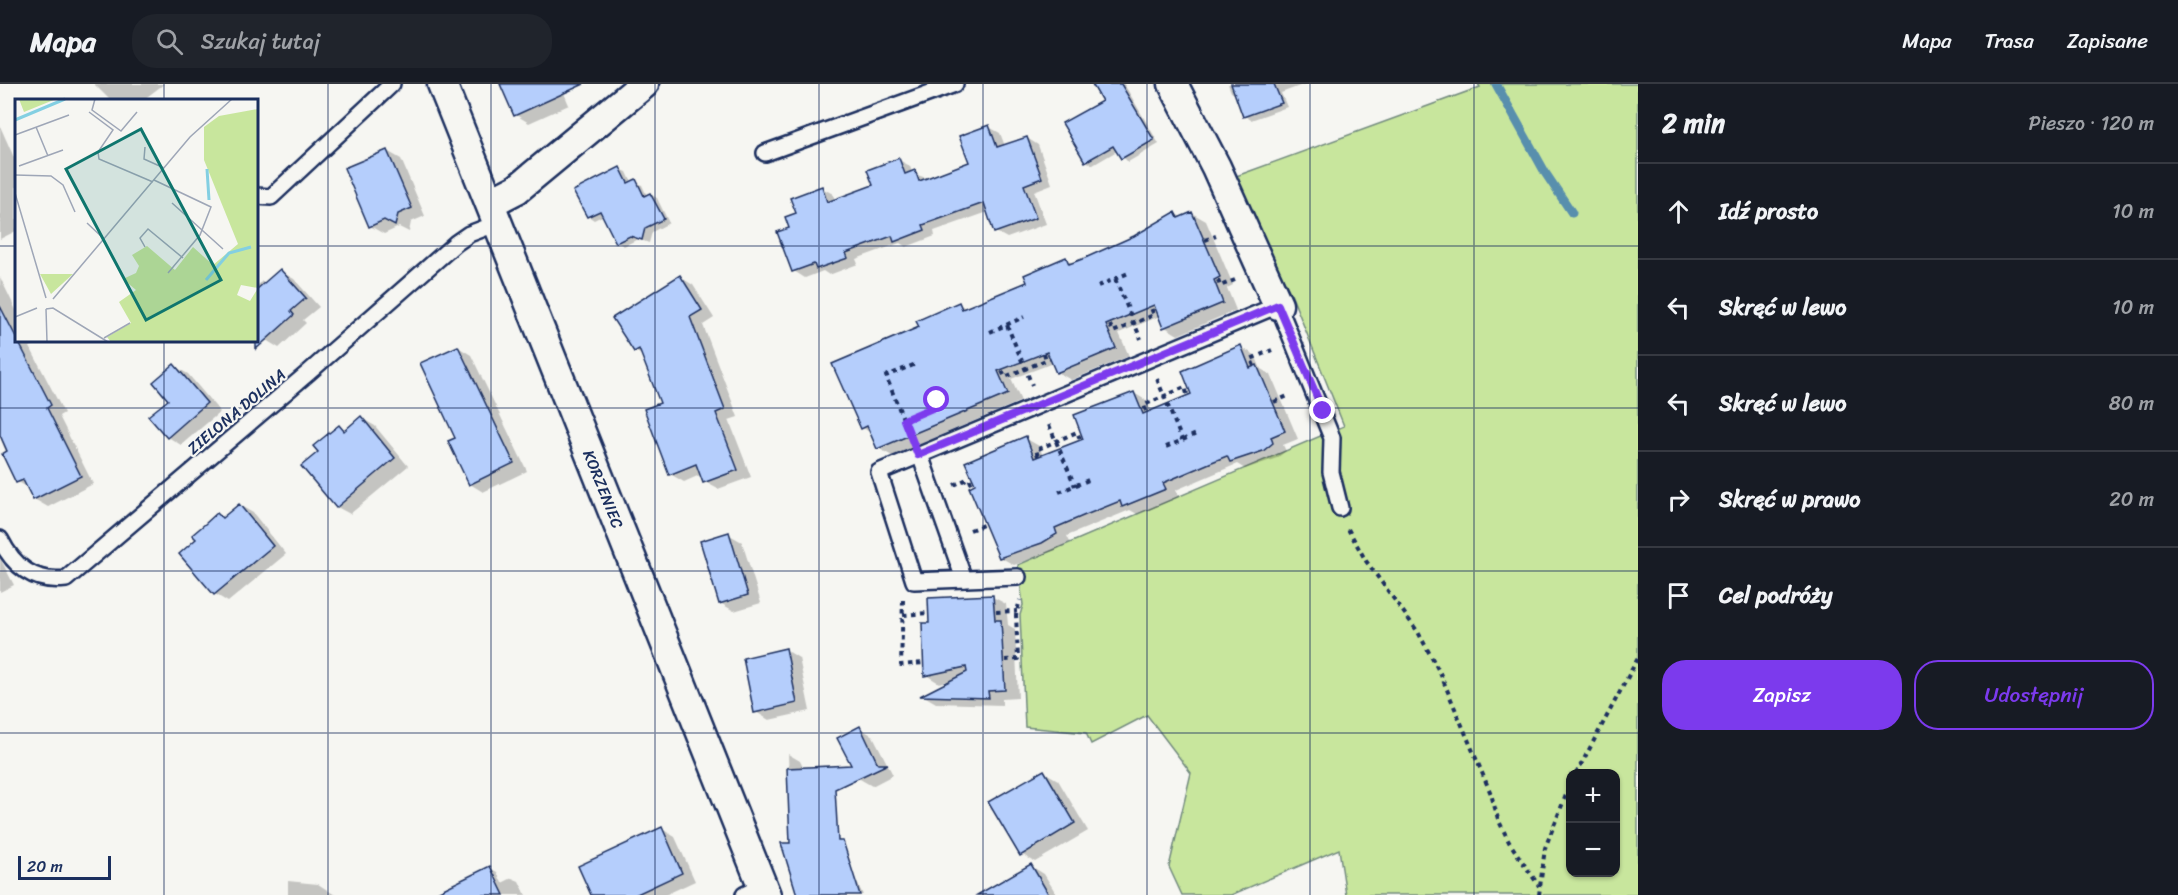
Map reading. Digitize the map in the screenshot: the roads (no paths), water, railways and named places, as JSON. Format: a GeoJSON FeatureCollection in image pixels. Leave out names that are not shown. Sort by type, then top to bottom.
{"type":"FeatureCollection","features":[{"type":"Feature","properties":{"kind":"street","name":"KORZENIEC"},"geometry":{"type":"LineString","coordinates":[[442,84],[757,892]]}},
{"type":"Feature","properties":{"kind":"street"},"geometry":{"type":"LineString","coordinates":[[494,213],[517,189],[644,84]]}},
{"type":"Feature","properties":{"kind":"street"},"geometry":{"type":"LineString","coordinates":[[1173,84],[1227,191],[1278,305]]}},
{"type":"Feature","properties":{"kind":"lane"},"geometry":{"type":"LineString","coordinates":[[258,196],[272,197],[392,84]]}},
{"type":"Feature","properties":{"kind":"lane"},"geometry":{"type":"LineString","coordinates":[[765,153],[955,84]]}},
{"type":"Feature","properties":{"kind":"lane","name":"ZIELONA DOLINA"},"geometry":{"type":"LineString","coordinates":[[0,539],[18,566],[30,575],[51,581],[66,579],[299,381],[456,243],[494,213]]}},
{"type":"Feature","properties":{"kind":"lane"},"geometry":{"type":"LineString","coordinates":[[1018,576],[914,581],[879,472],[1278,305],[1332,438],[1331,472],[1340,508]]}},
{"type":"Feature","properties":{"kind":"lane"},"geometry":{"type":"LineString","coordinates":[[919,455],[964,579]]}},
{"type":"Feature","properties":{"kind":"waterway"},"geometry":{"type":"LineString","coordinates":[[1496,84],[1546,174],[1572,213]]}}]}
